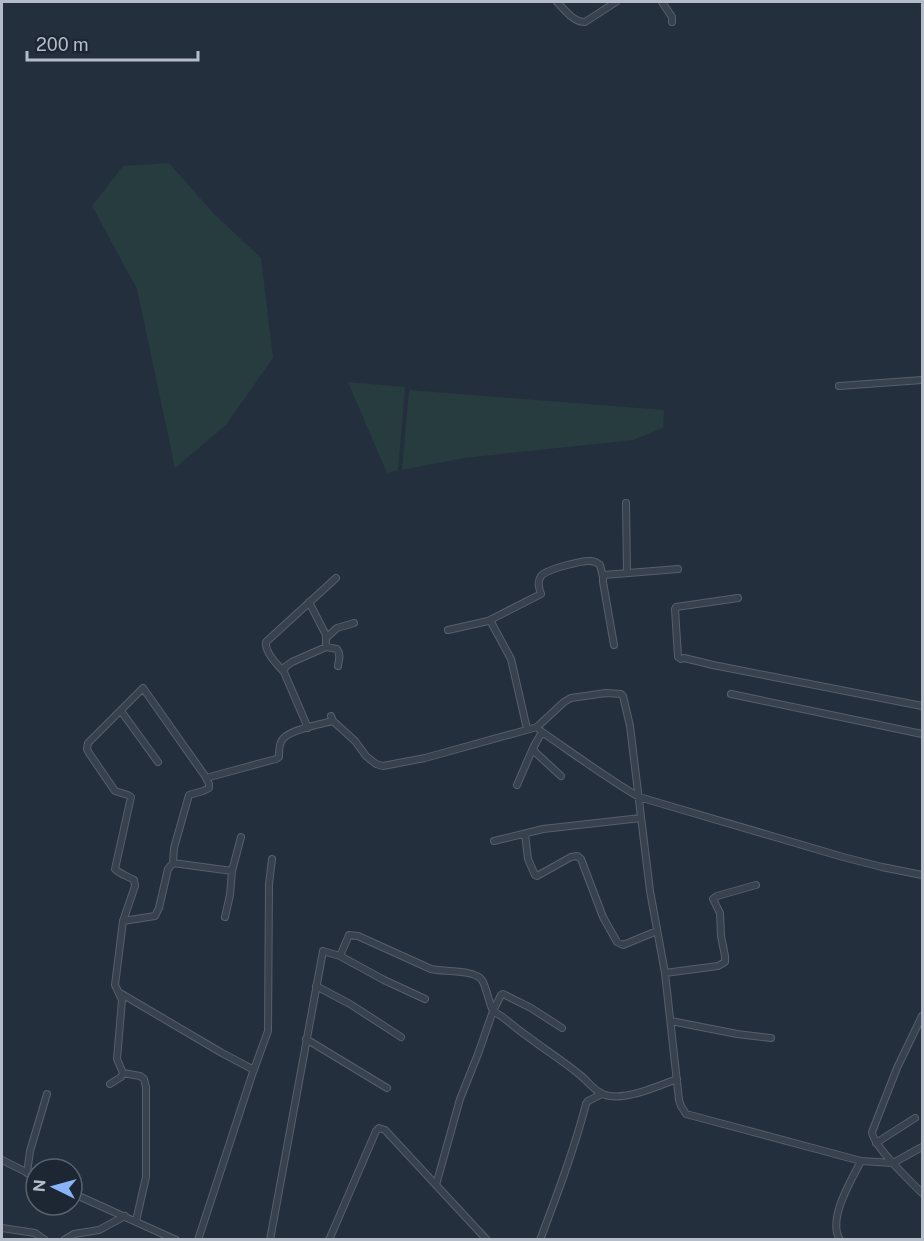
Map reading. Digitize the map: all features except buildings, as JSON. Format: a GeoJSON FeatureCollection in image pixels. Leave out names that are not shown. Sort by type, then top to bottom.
{"type":"FeatureCollection","features":[{"type":"Feature","properties":{"kind":"street"},"geometry":{"type":"LineString","coordinates":[[557,2],[576,20],[585,22],[616,2]]}},
{"type":"Feature","properties":{"kind":"street"},"geometry":{"type":"LineString","coordinates":[[662,2],[672,17],[672,22]]}},
{"type":"Feature","properties":{"kind":"street"},"geometry":{"type":"LineString","coordinates":[[839,386],[922,380]]}},
{"type":"Feature","properties":{"kind":"street"},"geometry":{"type":"LineString","coordinates":[[626,503],[627,573]]}},
{"type":"Feature","properties":{"kind":"street"},"geometry":{"type":"LineString","coordinates":[[448,630],[488,621],[541,594],[538,583],[542,575],[548,571],[585,561],[594,561],[600,565],[603,577],[614,645]]}},
{"type":"Feature","properties":{"kind":"street"},"geometry":{"type":"LineString","coordinates":[[603,577],[604,575],[678,569]]}},
{"type":"Feature","properties":{"kind":"street"},"geometry":{"type":"LineString","coordinates":[[308,728],[284,672],[269,653],[266,642],[336,578]]}},
{"type":"Feature","properties":{"kind":"street"},"geometry":{"type":"LineString","coordinates":[[738,598],[676,606],[678,657],[922,706]]}},
{"type":"Feature","properties":{"kind":"street"},"geometry":{"type":"LineString","coordinates":[[309,602],[326,638],[326,647]]}},
{"type":"Feature","properties":{"kind":"street"},"geometry":{"type":"LineString","coordinates":[[488,621],[491,622],[511,659],[527,729]]}},
{"type":"Feature","properties":{"kind":"street"},"geometry":{"type":"LineString","coordinates":[[326,638],[337,628],[354,623]]}},
{"type":"Feature","properties":{"kind":"street"},"geometry":{"type":"LineString","coordinates":[[284,672],[285,667],[292,662],[326,647],[337,649],[339,652],[338,666]]}},
{"type":"Feature","properties":{"kind":"street"},"geometry":{"type":"LineString","coordinates":[[123,921],[155,916],[168,869],[173,863],[174,848],[189,795],[210,788],[206,778],[143,688],[88,743],[87,749],[115,791],[130,797],[115,869],[134,880],[135,886],[123,921],[115,985],[123,1006],[117,1059],[123,1073]]}},
{"type":"Feature","properties":{"kind":"street"},"geometry":{"type":"LineString","coordinates":[[517,785],[540,730],[564,702],[571,698],[606,693],[621,694],[630,726],[650,891],[665,973],[677,1079],[681,1106],[686,1114],[861,1161],[893,1163],[922,1147]]}},
{"type":"Feature","properties":{"kind":"street"},"geometry":{"type":"LineString","coordinates":[[731,694],[922,734]]}},
{"type":"Feature","properties":{"kind":"street"},"geometry":{"type":"LineString","coordinates":[[121,711],[158,762]]}},
{"type":"Feature","properties":{"kind":"street"},"geometry":{"type":"LineString","coordinates":[[206,778],[276,759],[279,757],[282,740],[286,735],[332,718],[371,760],[383,766],[425,758],[527,729],[540,730],[615,783],[639,797],[843,857],[922,875]]}},
{"type":"Feature","properties":{"kind":"street"},"geometry":{"type":"LineString","coordinates":[[533,748],[561,776]]}},
{"type":"Feature","properties":{"kind":"street"},"geometry":{"type":"LineString","coordinates":[[494,841],[543,830],[641,818]]}},
{"type":"Feature","properties":{"kind":"street"},"geometry":{"type":"LineString","coordinates":[[525,834],[528,859],[537,876],[577,856],[603,917],[616,942],[620,945],[657,931]]}},
{"type":"Feature","properties":{"kind":"street"},"geometry":{"type":"LineString","coordinates":[[225,917],[230,895],[231,871],[241,837]]}},
{"type":"Feature","properties":{"kind":"street"},"geometry":{"type":"LineString","coordinates":[[198,1239],[268,1031],[269,884],[272,859]]}},
{"type":"Feature","properties":{"kind":"street"},"geometry":{"type":"LineString","coordinates":[[173,863],[231,871]]}},
{"type":"Feature","properties":{"kind":"street"},"geometry":{"type":"LineString","coordinates":[[665,973],[723,964],[725,956],[720,913],[713,901],[714,898],[756,885]]}},
{"type":"Feature","properties":{"kind":"street"},"geometry":{"type":"LineString","coordinates":[[340,956],[351,934],[431,969],[478,976],[483,981],[493,1011],[504,1016],[527,1037],[537,1042],[602,1094],[626,1096],[677,1079]]}},
{"type":"Feature","properties":{"kind":"street"},"geometry":{"type":"LineString","coordinates":[[270,1239],[323,951],[340,956],[425,999]]}},
{"type":"Feature","properties":{"kind":"street"},"geometry":{"type":"LineString","coordinates":[[316,986],[350,1004],[401,1037]]}},
{"type":"Feature","properties":{"kind":"street"},"geometry":{"type":"LineString","coordinates":[[118,992],[254,1070]]}},
{"type":"Feature","properties":{"kind":"street"},"geometry":{"type":"LineString","coordinates":[[436,1185],[460,1099],[501,995],[531,1008],[562,1028]]}},
{"type":"Feature","properties":{"kind":"street"},"geometry":{"type":"LineString","coordinates":[[922,1016],[897,1068],[874,1128],[873,1137],[893,1163],[922,1193]]}},
{"type":"Feature","properties":{"kind":"street"},"geometry":{"type":"LineString","coordinates":[[670,1021],[771,1038]]}},
{"type":"Feature","properties":{"kind":"street"},"geometry":{"type":"LineString","coordinates":[[306,1039],[387,1088]]}},
{"type":"Feature","properties":{"kind":"street"},"geometry":{"type":"LineString","coordinates":[[110,1084],[123,1073]]}},
{"type":"Feature","properties":{"kind":"street"},"geometry":{"type":"LineString","coordinates":[[123,1073],[140,1076],[144,1079],[146,1087],[146,1177],[136,1221]]}},
{"type":"Feature","properties":{"kind":"street"},"geometry":{"type":"LineString","coordinates":[[29,1157],[47,1094]]}},
{"type":"Feature","properties":{"kind":"street"},"geometry":{"type":"LineString","coordinates":[[540,1239],[579,1135],[586,1104],[602,1094]]}},
{"type":"Feature","properties":{"kind":"street"},"geometry":{"type":"LineString","coordinates":[[876,1143],[915,1118]]}},
{"type":"Feature","properties":{"kind":"street"},"geometry":{"type":"LineString","coordinates":[[329,1239],[378,1129],[382,1128],[487,1239]]}},
{"type":"Feature","properties":{"kind":"street"},"geometry":{"type":"LineString","coordinates":[[2,1160],[24,1171]]}},
{"type":"Feature","properties":{"kind":"street"},"geometry":{"type":"LineString","coordinates":[[840,1239],[836,1229],[840,1203],[861,1161]]}},
{"type":"Feature","properties":{"kind":"street"},"geometry":{"type":"LineString","coordinates":[[84,1198],[176,1239]]}},
{"type":"Feature","properties":{"kind":"street"},"geometry":{"type":"LineString","coordinates":[[64,1239],[74,1234],[99,1230],[124,1216]]}},
{"type":"Feature","properties":{"kind":"street"},"geometry":{"type":"LineString","coordinates":[[2,1228],[35,1233],[45,1239]]}},
{"type":"Feature","properties":{"kind":"green space"},"geometry":{"type":"Polygon","coordinates":[[[169,163],[214,214],[261,258],[273,358],[226,425],[175,468],[137,289],[92,206],[123,166],[169,163]]]}},
{"type":"Feature","properties":{"kind":"green space"},"geometry":{"type":"Polygon","coordinates":[[[348,382],[405,387],[398,470],[387,473],[348,382]]]}},
{"type":"Feature","properties":{"kind":"green space"},"geometry":{"type":"Polygon","coordinates":[[[409,390],[664,410],[663,428],[633,440],[464,458],[402,470],[409,390]]]}}]}
